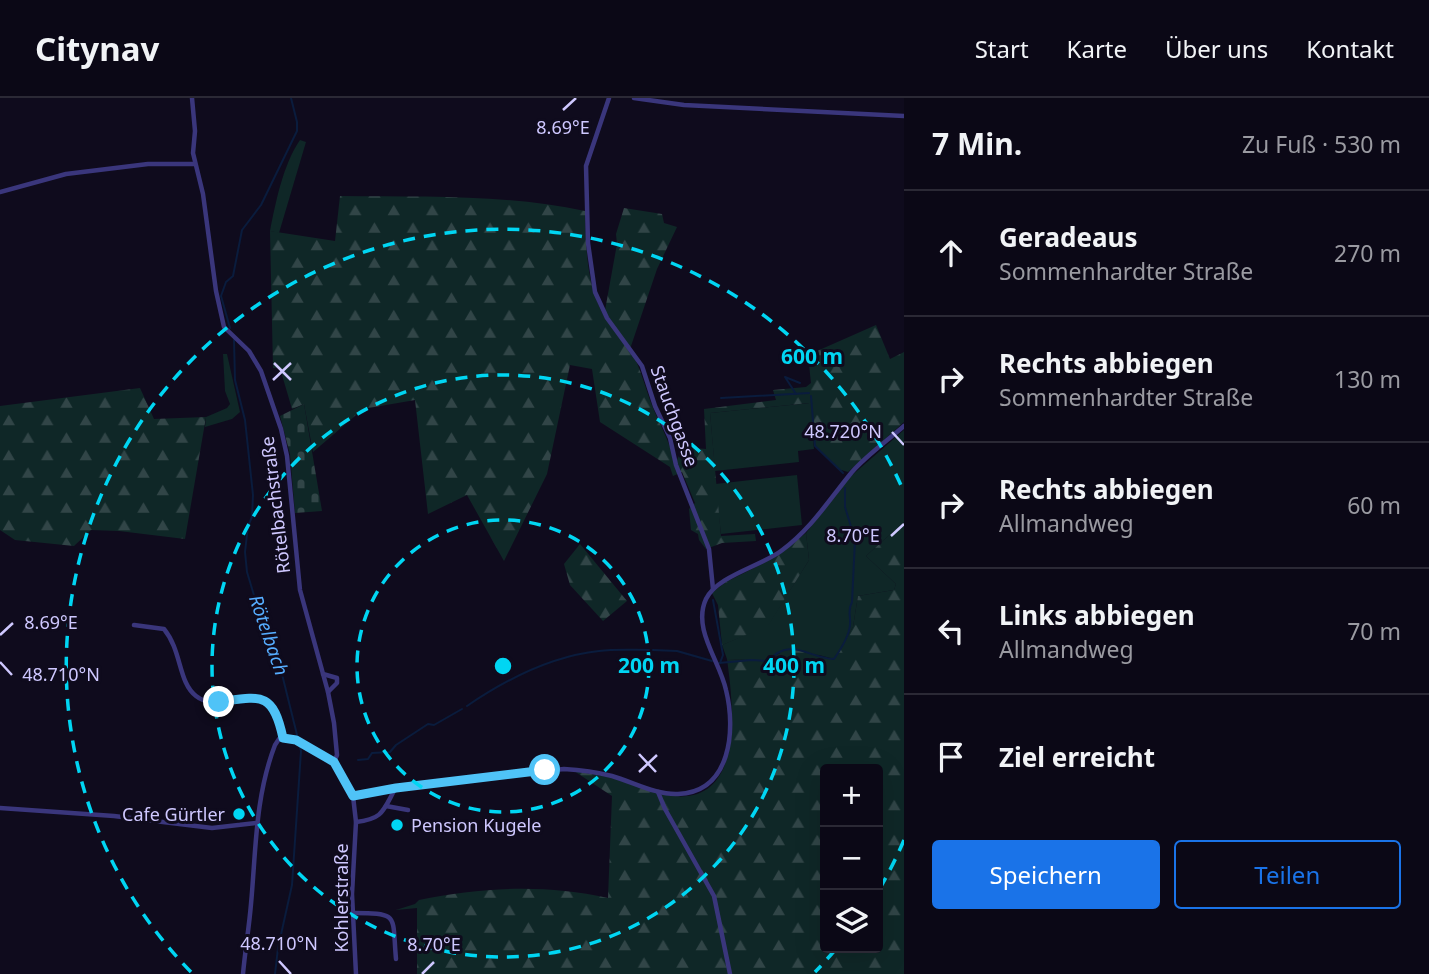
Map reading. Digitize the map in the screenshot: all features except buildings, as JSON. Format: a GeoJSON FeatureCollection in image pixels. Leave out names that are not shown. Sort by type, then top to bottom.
{"type":"FeatureCollection","features":[{"type":"Feature","properties":{"kind":"street","name":"Rötelbachstraße"},"geometry":{"type":"LineString","coordinates":[[192,98],[195,131],[193,153],[203,194],[216,292],[224,327],[256,361],[281,429],[287,456],[300,590],[328,692],[337,755],[334,762]]}},
{"type":"Feature","properties":{"kind":"street","name":"Stauchgasse"},"geometry":{"type":"LineString","coordinates":[[609,98],[586,166],[588,243],[593,283],[599,304],[607,318],[642,366],[655,406],[670,438],[676,465],[709,549],[713,589]]}},
{"type":"Feature","properties":{"kind":"street"},"geometry":{"type":"LineString","coordinates":[[634,98],[684,105],[904,116]]}},
{"type":"Feature","properties":{"kind":"street"},"geometry":{"type":"LineString","coordinates":[[0,192],[66,174],[148,164],[195,164]]}},
{"type":"Feature","properties":{"kind":"street"},"geometry":{"type":"LineString","coordinates":[[243,974],[256,823],[270,757],[275,745],[283,738],[296,740],[334,762],[353,796],[396,788],[564,769],[600,773],[674,794],[704,788],[718,774],[727,745],[730,705],[703,629],[704,606],[713,589],[773,556],[809,527],[854,470],[904,426]]}},
{"type":"Feature","properties":{"kind":"street"},"geometry":{"type":"LineString","coordinates":[[134,625],[164,629],[173,641],[187,687],[202,701],[219,702],[252,697],[274,706],[283,738]]}},
{"type":"Feature","properties":{"kind":"street","name":"Rötelbachstraße"},"geometry":{"type":"LineString","coordinates":[[323,674],[337,678],[337,683],[328,692]]}},
{"type":"Feature","properties":{"kind":"street"},"geometry":{"type":"LineString","coordinates":[[396,788],[386,806],[408,810]]}},
{"type":"Feature","properties":{"kind":"street"},"geometry":{"type":"LineString","coordinates":[[658,791],[665,809],[714,895],[730,974]]}},
{"type":"Feature","properties":{"kind":"street","name":"Kohlerstraße"},"geometry":{"type":"LineString","coordinates":[[353,796],[356,822],[352,894],[356,974]]}},
{"type":"Feature","properties":{"kind":"street","name":"Kohlerstraße"},"geometry":{"type":"LineString","coordinates":[[356,822],[380,816],[386,806]]}},
{"type":"Feature","properties":{"kind":"street"},"geometry":{"type":"LineString","coordinates":[[0,808],[114,816],[212,828],[256,823]]}},
{"type":"Feature","properties":{"kind":"street"},"geometry":{"type":"LineString","coordinates":[[354,913],[383,913],[390,916],[393,922],[396,959]]}},
{"type":"Feature","properties":{"kind":"green space"},"geometry":{"type":"Polygon","coordinates":[[[300,140],[306,142],[279,233],[270,231],[285,172],[300,140]]]}},
{"type":"Feature","properties":{"kind":"green space"},"geometry":{"type":"Polygon","coordinates":[[[340,196],[494,199],[585,211],[590,278],[604,316],[617,244],[616,234],[624,208],[662,214],[664,223],[677,227],[657,269],[630,349],[674,461],[683,447],[706,449],[704,409],[776,400],[773,390],[806,387],[811,383],[808,355],[876,325],[890,359],[904,352],[904,422],[848,472],[838,469],[814,445],[809,403],[710,413],[721,536],[755,534],[756,541],[722,543],[706,549],[698,534],[691,530],[689,509],[695,503],[682,472],[673,476],[670,467],[600,422],[592,369],[570,365],[547,474],[504,561],[467,495],[428,514],[415,400],[363,409],[313,452],[304,404],[292,409],[280,368],[273,368],[270,231],[335,241],[340,196]]]}},
{"type":"Feature","properties":{"kind":"green space"},"geometry":{"type":"Polygon","coordinates":[[[223,354],[227,354],[240,412],[232,419],[205,427],[206,417],[230,404],[225,391],[223,354]]]}},
{"type":"Feature","properties":{"kind":"green space"},"geometry":{"type":"Polygon","coordinates":[[[140,388],[154,419],[206,417],[185,539],[91,530],[74,546],[15,540],[0,530],[0,406],[140,388]]]}},
{"type":"Feature","properties":{"kind":"green space"},"geometry":{"type":"Polygon","coordinates":[[[810,403],[814,449],[798,451],[799,462],[715,471],[710,413],[810,403]]]}},
{"type":"Feature","properties":{"kind":"green space"},"geometry":{"type":"Polygon","coordinates":[[[304,404],[322,511],[295,513],[290,454],[280,416],[304,404]]]}},
{"type":"Feature","properties":{"kind":"green space"},"geometry":{"type":"Polygon","coordinates":[[[904,430],[904,522],[866,556],[896,584],[894,590],[858,596],[853,627],[834,659],[819,655],[778,653],[768,661],[727,659],[722,645],[768,625],[809,560],[806,533],[850,477],[904,430]]]}},
{"type":"Feature","properties":{"kind":"green space"},"geometry":{"type":"Polygon","coordinates":[[[797,475],[802,525],[721,534],[715,484],[797,475]]]}},
{"type":"Feature","properties":{"kind":"green space"},"geometry":{"type":"Polygon","coordinates":[[[904,522],[904,974],[417,974],[417,908],[396,910],[419,900],[490,890],[537,889],[608,898],[612,796],[574,771],[621,780],[662,794],[697,794],[713,784],[724,768],[730,747],[732,723],[727,659],[768,661],[777,654],[800,650],[834,659],[853,627],[858,596],[894,590],[896,584],[866,556],[904,522]]]}},
{"type":"Feature","properties":{"kind":"green space"},"geometry":{"type":"Polygon","coordinates":[[[806,533],[809,560],[768,626],[722,645],[718,605],[712,593],[726,582],[774,558],[806,533]]]}},
{"type":"Feature","properties":{"kind":"green space"},"geometry":{"type":"Polygon","coordinates":[[[580,544],[627,601],[603,621],[570,585],[564,564],[580,544]]]}},
{"type":"Feature","properties":{"kind":"waterway","name":"Rötelbach"},"geometry":{"type":"LineString","coordinates":[[230,328],[221,296],[226,282],[233,276],[242,230],[261,205],[297,131],[291,98]]}},
{"type":"Feature","properties":{"kind":"waterway","name":"Rötelbach"},"geometry":{"type":"LineString","coordinates":[[234,340],[235,380],[245,420],[253,495],[245,552],[247,572],[266,635],[278,658],[301,751],[292,885],[275,974]]}},
{"type":"Feature","properties":{"kind":"waterway"},"geometry":{"type":"LineString","coordinates":[[796,394],[785,377],[800,383]]}},
{"type":"Feature","properties":{"kind":"waterway"},"geometry":{"type":"LineString","coordinates":[[721,398],[809,393]]}},
{"type":"Feature","properties":{"kind":"waterway"},"geometry":{"type":"LineString","coordinates":[[811,396],[815,446],[843,473]]}},
{"type":"Feature","properties":{"kind":"waterway"},"geometry":{"type":"LineString","coordinates":[[719,663],[768,661],[776,654],[792,649],[834,659],[848,634],[852,602],[855,540],[845,507],[845,488]]}},
{"type":"Feature","properties":{"kind":"waterway"},"geometry":{"type":"LineString","coordinates":[[713,600],[723,655],[720,663]]}},
{"type":"Feature","properties":{"kind":"waterway"},"geometry":{"type":"LineString","coordinates":[[467,706],[513,678],[564,658],[605,650],[649,650]]}},
{"type":"Feature","properties":{"kind":"waterway"},"geometry":{"type":"LineString","coordinates":[[653,650],[677,651],[712,661]]}},
{"type":"Feature","properties":{"kind":"waterway"},"geometry":{"type":"LineString","coordinates":[[358,760],[368,759],[372,753],[390,752],[428,724],[434,725],[462,709]]}},
{"type":"Feature","properties":{"kind":"place","name":"Cafe Gürtler"},"geometry":{"type":"Point","coordinates":[239,814]}},
{"type":"Feature","properties":{"kind":"place","name":"Pension Kugele"},"geometry":{"type":"Point","coordinates":[397,825]}},
{"type":"Feature","properties":{"kind":"route"},"geometry":{"type":"LineString","coordinates":[[219,702],[252,697],[274,706],[283,738],[296,740],[334,762],[353,796],[396,788],[545,770]]}}]}
